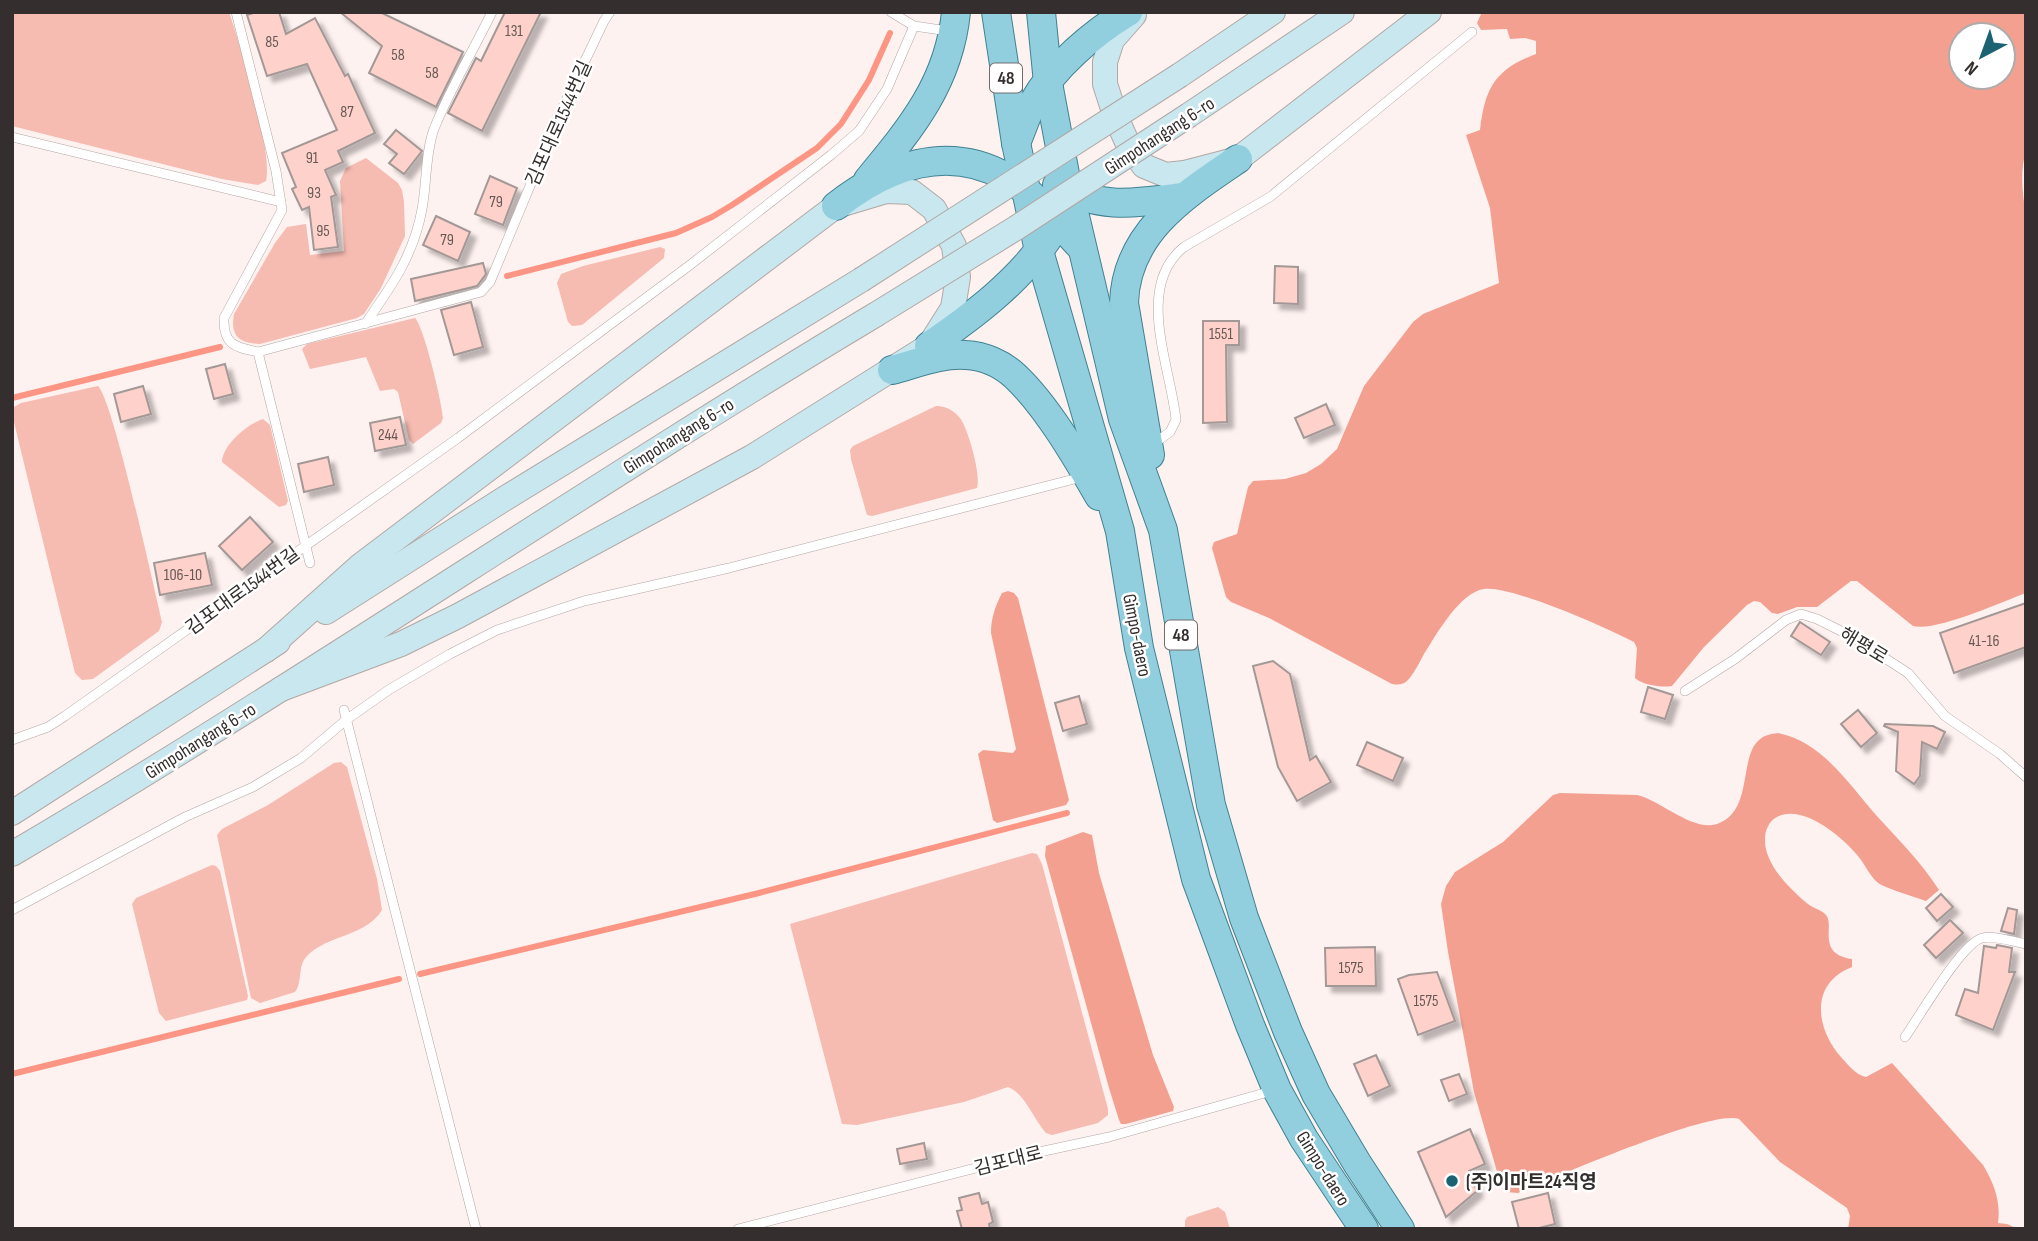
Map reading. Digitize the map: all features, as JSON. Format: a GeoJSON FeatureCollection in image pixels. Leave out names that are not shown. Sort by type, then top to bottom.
{"type":"FeatureCollection","features":[{"type":"Feature","properties":{"kind":"main road","name":"Gimpo-daero"},"geometry":{"type":"LineString","coordinates":[[996,12],[1016,143],[1039,251],[1120,531],[1139,648],[1196,878],[1277,1090],[1304,1139],[1364,1229]]}},
{"type":"Feature","properties":{"kind":"main road","name":"Gimpo-daero"},"geometry":{"type":"LineString","coordinates":[[1041,12],[1048,83],[1069,192],[1123,419],[1163,530],[1211,805],[1244,918],[1288,1032],[1316,1094],[1400,1229]]}},
{"type":"Feature","properties":{"kind":"main road"},"geometry":{"type":"LineString","coordinates":[[1128,12],[1076,50],[1034,102],[1016,143],[1050,181],[1087,200],[1122,204],[1183,197]]}},
{"type":"Feature","properties":{"kind":"main road"},"geometry":{"type":"LineString","coordinates":[[863,185],[911,128],[927,104],[940,77],[954,22]]}},
{"type":"Feature","properties":{"kind":"main road"},"geometry":{"type":"LineString","coordinates":[[1163,530],[1124,303],[1124,289],[1130,265],[1143,241],[1183,197],[1238,159]]}},
{"type":"Feature","properties":{"kind":"main road"},"geometry":{"type":"LineString","coordinates":[[836,206],[863,185],[885,174],[918,164],[942,161],[973,163],[1007,177],[1027,193],[1083,249]]}},
{"type":"Feature","properties":{"kind":"main road"},"geometry":{"type":"LineString","coordinates":[[929,346],[997,295],[1039,251],[1058,223],[1069,192]]}},
{"type":"Feature","properties":{"kind":"main road"},"geometry":{"type":"LineString","coordinates":[[892,370],[938,358],[965,355],[989,359],[1014,375],[1041,407],[1120,531]]}},
{"type":"Feature","properties":{"kind":"street"},"geometry":{"type":"LineString","coordinates":[[1137,12],[1112,40],[1105,62],[1105,84],[1127,142],[1144,166],[1166,175],[1238,159],[1429,12]]}},
{"type":"Feature","properties":{"kind":"street","name":"Gimpohangang 6-ro"},"geometry":{"type":"LineString","coordinates":[[12,813],[504,499],[861,280],[1273,12]]}},
{"type":"Feature","properties":{"kind":"street","name":"Gimpohangang 6-ro"},"geometry":{"type":"LineString","coordinates":[[12,855],[122,790],[721,408],[1016,228],[1342,12]]}},
{"type":"Feature","properties":{"kind":"street"},"geometry":{"type":"LineString","coordinates":[[266,650],[361,565],[836,206],[886,191],[912,192],[934,209],[954,246],[958,277],[953,308],[929,346],[751,457],[458,616],[401,644],[281,689]]}},
{"type":"Feature","properties":{"kind":"lane"},"geometry":{"type":"LineString","coordinates":[[236,12],[276,171],[282,210],[225,318],[226,338],[233,345],[258,352]]}},
{"type":"Feature","properties":{"kind":"lane"},"geometry":{"type":"LineString","coordinates":[[365,324],[389,290],[414,246],[434,130],[492,12]]}},
{"type":"Feature","properties":{"kind":"lane","name":"김포대로1544번길"},"geometry":{"type":"LineString","coordinates":[[12,740],[48,727],[65,716],[305,544],[258,352],[481,292],[490,282],[562,109],[604,21],[611,12]]}},
{"type":"Feature","properties":{"kind":"lane"},"geometry":{"type":"LineString","coordinates":[[891,12],[914,26],[954,22]]}},
{"type":"Feature","properties":{"kind":"lane"},"geometry":{"type":"LineString","coordinates":[[310,563],[305,544],[508,401],[859,131],[887,89],[914,26],[913,12]]}},
{"type":"Feature","properties":{"kind":"lane"},"geometry":{"type":"LineString","coordinates":[[1149,447],[1170,432],[1177,420],[1158,305],[1161,278],[1171,258],[1184,247],[1270,197],[1472,32]]}},
{"type":"Feature","properties":{"kind":"lane"},"geometry":{"type":"LineString","coordinates":[[12,137],[281,202]]}},
{"type":"Feature","properties":{"kind":"lane"},"geometry":{"type":"LineString","coordinates":[[12,910],[185,817],[253,787],[301,758],[345,715],[439,660],[521,620],[584,601],[729,568],[1087,476]]}},
{"type":"Feature","properties":{"kind":"lane","name":"해평로"},"geometry":{"type":"LineString","coordinates":[[1685,691],[1735,659],[1786,620],[1801,614],[1818,619],[1849,635],[1908,673],[1945,716],[2000,754],[2026,777]]}},
{"type":"Feature","properties":{"kind":"lane"},"geometry":{"type":"LineString","coordinates":[[345,715],[476,1229]]}},
{"type":"Feature","properties":{"kind":"lane"},"geometry":{"type":"LineString","coordinates":[[1905,1037],[1951,969],[1976,941],[1986,937],[2026,944]]}},
{"type":"Feature","properties":{"kind":"lane","name":"김포대로"},"geometry":{"type":"LineString","coordinates":[[738,1229],[1030,1154],[1109,1137],[1277,1090]]}},
{"type":"Feature","properties":{"kind":"shaded area"},"geometry":{"type":"Polygon","coordinates":[[[12,12],[229,12],[260,123],[267,166],[266,181],[258,185],[222,179],[12,126],[12,12]]]}},
{"type":"Feature","properties":{"kind":"shaded area"},"geometry":{"type":"Polygon","coordinates":[[[1482,12],[2026,12],[2026,150],[2022,182],[2026,214],[2026,593],[1952,621],[1923,627],[1913,626],[1857,581],[1851,581],[1817,607],[1797,607],[1778,614],[1754,601],[1704,647],[1672,686],[1663,687],[1635,678],[1637,648],[1634,642],[1536,600],[1497,590],[1484,589],[1466,598],[1435,636],[1412,675],[1398,685],[1269,618],[1231,602],[1226,597],[1212,548],[1214,542],[1237,534],[1248,487],[1253,481],[1285,479],[1306,473],[1321,464],[1337,449],[1364,386],[1413,322],[1423,314],[1499,283],[1490,208],[1466,135],[1480,130],[1485,102],[1495,82],[1511,66],[1536,54],[1536,41],[1525,38],[1510,39],[1507,29],[1481,30],[1477,23],[1482,12]]]}},
{"type":"Feature","properties":{"kind":"shaded area"},"geometry":{"type":"Polygon","coordinates":[[[366,158],[398,183],[402,190],[405,236],[381,288],[364,314],[260,344],[241,340],[233,328],[234,314],[287,227],[306,224],[310,255],[344,251],[340,181],[346,168],[366,158]]]}},
{"type":"Feature","properties":{"kind":"shaded area"},"geometry":{"type":"Polygon","coordinates":[[[660,247],[665,249],[664,258],[582,325],[572,326],[568,322],[557,283],[561,274],[660,247]]]}},
{"type":"Feature","properties":{"kind":"shaded area"},"geometry":{"type":"Polygon","coordinates":[[[415,318],[428,349],[443,418],[441,423],[413,444],[409,440],[398,392],[394,389],[380,391],[366,357],[310,369],[302,349],[307,344],[415,318]]]}},
{"type":"Feature","properties":{"kind":"shaded area"},"geometry":{"type":"Polygon","coordinates":[[[98,386],[105,399],[123,458],[162,622],[159,631],[93,679],[82,680],[75,673],[12,414],[14,407],[21,403],[98,386]]]}},
{"type":"Feature","properties":{"kind":"shaded area"},"geometry":{"type":"Polygon","coordinates":[[[936,406],[952,411],[963,424],[975,463],[977,488],[872,516],[867,515],[850,450],[853,446],[936,406]]]}},
{"type":"Feature","properties":{"kind":"shaded area"},"geometry":{"type":"Polygon","coordinates":[[[263,419],[270,425],[288,501],[286,505],[279,507],[222,462],[231,442],[250,425],[263,419]]]}},
{"type":"Feature","properties":{"kind":"shaded area"},"geometry":{"type":"Polygon","coordinates":[[[1008,591],[1018,598],[1069,800],[1066,805],[997,823],[993,820],[978,754],[983,750],[1013,753],[1016,749],[991,633],[997,603],[1002,593],[1008,591]]]}},
{"type":"Feature","properties":{"kind":"shaded area"},"geometry":{"type":"Polygon","coordinates":[[[1778,733],[1808,745],[1833,765],[1917,860],[1939,890],[1926,901],[1881,884],[1843,840],[1810,818],[1787,814],[1770,823],[1765,839],[1773,867],[1801,898],[1826,915],[1830,946],[1841,956],[1852,959],[1852,967],[1838,974],[1823,995],[1822,1020],[1826,1033],[1841,1057],[1862,1076],[1866,1077],[1892,1063],[1983,1165],[1996,1193],[1998,1223],[2018,1229],[1848,1229],[1850,1216],[1847,1208],[1780,1162],[1739,1119],[1698,1124],[1666,1134],[1518,1193],[1506,1192],[1500,1182],[1474,1092],[1448,952],[1441,904],[1446,886],[1455,872],[1503,842],[1553,795],[1560,793],[1637,795],[1698,824],[1717,824],[1728,818],[1736,808],[1752,749],[1763,737],[1778,733]]]}},
{"type":"Feature","properties":{"kind":"shaded area"},"geometry":{"type":"Polygon","coordinates":[[[341,762],[347,767],[377,879],[382,910],[367,925],[315,949],[307,956],[302,964],[295,992],[260,1003],[251,998],[217,835],[222,829],[268,805],[334,763],[341,762]]]}},
{"type":"Feature","properties":{"kind":"shaded area"},"geometry":{"type":"Polygon","coordinates":[[[1083,832],[1092,835],[1099,873],[1153,1055],[1174,1107],[1173,1111],[1126,1124],[1121,1124],[1119,1120],[1109,1088],[1045,856],[1046,846],[1083,832]]]}},
{"type":"Feature","properties":{"kind":"shaded area"},"geometry":{"type":"Polygon","coordinates":[[[1032,853],[1037,854],[1042,864],[1108,1115],[1098,1123],[1052,1135],[1046,1133],[1024,1101],[1008,1087],[964,1102],[857,1125],[842,1124],[790,924],[1032,853]]]}},
{"type":"Feature","properties":{"kind":"shaded area"},"geometry":{"type":"Polygon","coordinates":[[[212,865],[220,871],[247,1000],[166,1021],[159,1013],[132,904],[136,898],[212,865]]]}},
{"type":"Feature","properties":{"kind":"shaded area"},"geometry":{"type":"Polygon","coordinates":[[[1218,1207],[1225,1212],[1230,1229],[1185,1229],[1187,1217],[1218,1207]]]}},
{"type":"Feature","properties":{"kind":"building"},"geometry":{"type":"Polygon","coordinates":[[[256,12],[279,12],[286,34],[315,18],[345,76],[348,74],[375,133],[338,151],[343,162],[325,170],[336,195],[331,197],[338,247],[314,250],[309,207],[302,210],[292,189],[296,187],[282,153],[337,130],[307,64],[267,76],[247,15],[256,12]]]}},
{"type":"Feature","properties":{"kind":"building"},"geometry":{"type":"Polygon","coordinates":[[[340,12],[380,12],[463,52],[436,107],[369,73],[382,46],[340,12]]]}},
{"type":"Feature","properties":{"kind":"building"},"geometry":{"type":"Polygon","coordinates":[[[505,12],[541,12],[482,131],[448,113],[476,58],[481,61],[505,12]]]}},
{"type":"Feature","properties":{"kind":"building"},"geometry":{"type":"Polygon","coordinates":[[[396,130],[422,151],[404,174],[389,163],[397,154],[384,144],[396,130]]]}},
{"type":"Feature","properties":{"kind":"building"},"geometry":{"type":"Polygon","coordinates":[[[490,176],[517,188],[503,225],[475,214],[490,176]]]}},
{"type":"Feature","properties":{"kind":"building"},"geometry":{"type":"Polygon","coordinates":[[[436,216],[470,232],[458,261],[423,245],[436,216]]]}},
{"type":"Feature","properties":{"kind":"building"},"geometry":{"type":"Polygon","coordinates":[[[483,263],[486,274],[477,286],[415,301],[411,279],[483,263]]]}},
{"type":"Feature","properties":{"kind":"building"},"geometry":{"type":"Polygon","coordinates":[[[1275,266],[1298,267],[1298,304],[1274,303],[1275,266]]]}},
{"type":"Feature","properties":{"kind":"building"},"geometry":{"type":"Polygon","coordinates":[[[471,302],[483,347],[454,355],[441,310],[471,302]]]}},
{"type":"Feature","properties":{"kind":"building"},"geometry":{"type":"Polygon","coordinates":[[[1203,321],[1239,321],[1239,345],[1226,345],[1227,422],[1203,423],[1203,321]]]}},
{"type":"Feature","properties":{"kind":"building"},"geometry":{"type":"Polygon","coordinates":[[[225,364],[233,394],[214,399],[206,369],[225,364]]]}},
{"type":"Feature","properties":{"kind":"building"},"geometry":{"type":"Polygon","coordinates":[[[143,386],[151,414],[121,422],[114,394],[143,386]]]}},
{"type":"Feature","properties":{"kind":"building"},"geometry":{"type":"Polygon","coordinates":[[[1326,404],[1335,425],[1304,438],[1295,418],[1326,404]]]}},
{"type":"Feature","properties":{"kind":"building"},"geometry":{"type":"Polygon","coordinates":[[[400,417],[406,445],[375,451],[370,423],[400,417]]]}},
{"type":"Feature","properties":{"kind":"building"},"geometry":{"type":"Polygon","coordinates":[[[328,457],[334,485],[304,492],[298,464],[328,457]]]}},
{"type":"Feature","properties":{"kind":"building"},"geometry":{"type":"Polygon","coordinates":[[[250,517],[273,542],[242,570],[219,546],[250,517]]]}},
{"type":"Feature","properties":{"kind":"building"},"geometry":{"type":"Polygon","coordinates":[[[205,553],[212,585],[160,595],[154,563],[205,553]]]}},
{"type":"Feature","properties":{"kind":"building"},"geometry":{"type":"Polygon","coordinates":[[[2026,603],[2026,647],[1954,673],[1940,633],[2026,603]]]}},
{"type":"Feature","properties":{"kind":"building"},"geometry":{"type":"Polygon","coordinates":[[[1800,622],[1830,642],[1821,655],[1791,636],[1800,622]]]}},
{"type":"Feature","properties":{"kind":"building"},"geometry":{"type":"Polygon","coordinates":[[[1273,661],[1290,674],[1310,760],[1316,756],[1331,782],[1297,801],[1278,767],[1253,666],[1273,661]]]}},
{"type":"Feature","properties":{"kind":"building"},"geometry":{"type":"Polygon","coordinates":[[[1648,687],[1673,695],[1665,719],[1641,712],[1648,687]]]}},
{"type":"Feature","properties":{"kind":"building"},"geometry":{"type":"Polygon","coordinates":[[[1079,696],[1087,724],[1063,731],[1055,703],[1079,696]]]}},
{"type":"Feature","properties":{"kind":"building"},"geometry":{"type":"Polygon","coordinates":[[[1858,710],[1877,733],[1861,747],[1841,724],[1858,710]]]}},
{"type":"Feature","properties":{"kind":"building"},"geometry":{"type":"Polygon","coordinates":[[[1884,726],[1933,726],[1945,732],[1937,749],[1922,742],[1920,776],[1914,784],[1896,771],[1898,732],[1884,726]]]}},
{"type":"Feature","properties":{"kind":"building"},"geometry":{"type":"Polygon","coordinates":[[[1367,742],[1403,758],[1393,781],[1357,765],[1367,742]]]}},
{"type":"Feature","properties":{"kind":"building"},"geometry":{"type":"Polygon","coordinates":[[[1941,894],[1953,907],[1937,921],[1926,908],[1941,894]]]}},
{"type":"Feature","properties":{"kind":"building"},"geometry":{"type":"Polygon","coordinates":[[[2008,908],[2017,910],[2014,934],[2001,931],[2008,908]]]}},
{"type":"Feature","properties":{"kind":"building"},"geometry":{"type":"Polygon","coordinates":[[[1950,920],[1963,933],[1936,958],[1924,945],[1950,920]]]}},
{"type":"Feature","properties":{"kind":"building"},"geometry":{"type":"Polygon","coordinates":[[[1997,945],[2012,948],[2009,972],[2015,972],[1993,1030],[1956,1015],[1965,989],[1978,993],[1984,946],[1996,948],[1997,945]]]}},
{"type":"Feature","properties":{"kind":"building"},"geometry":{"type":"Polygon","coordinates":[[[1375,947],[1376,986],[1326,986],[1325,948],[1375,947]]]}},
{"type":"Feature","properties":{"kind":"building"},"geometry":{"type":"Polygon","coordinates":[[[1437,972],[1455,1021],[1418,1035],[1398,979],[1437,972]]]}},
{"type":"Feature","properties":{"kind":"building"},"geometry":{"type":"Polygon","coordinates":[[[1376,1055],[1390,1086],[1368,1096],[1354,1064],[1376,1055]]]}},
{"type":"Feature","properties":{"kind":"building"},"geometry":{"type":"Polygon","coordinates":[[[1459,1074],[1467,1094],[1449,1101],[1441,1080],[1459,1074]]]}},
{"type":"Feature","properties":{"kind":"building","name":"(주)이마트24직영"},"geometry":{"type":"Polygon","coordinates":[[[1470,1129],[1485,1164],[1469,1171],[1477,1191],[1446,1217],[1418,1152],[1470,1129]]]}},
{"type":"Feature","properties":{"kind":"building"},"geometry":{"type":"Polygon","coordinates":[[[924,1143],[927,1159],[900,1164],[897,1149],[924,1143]]]}},
{"type":"Feature","properties":{"kind":"building"},"geometry":{"type":"Polygon","coordinates":[[[979,1193],[982,1204],[988,1202],[993,1222],[989,1224],[990,1229],[962,1229],[957,1211],[962,1210],[959,1198],[979,1193]]]}},
{"type":"Feature","properties":{"kind":"building"},"geometry":{"type":"Polygon","coordinates":[[[1548,1193],[1555,1224],[1535,1229],[1519,1229],[1512,1202],[1548,1193]]]}},
{"type":"Feature","properties":{"kind":"waterway"},"geometry":{"type":"LineString","coordinates":[[507,276],[676,233],[732,205],[817,148],[841,124],[869,80],[890,33]]}},
{"type":"Feature","properties":{"kind":"waterway"},"geometry":{"type":"LineString","coordinates":[[12,398],[220,347]]}},
{"type":"Feature","properties":{"kind":"waterway"},"geometry":{"type":"LineString","coordinates":[[420,974],[759,893],[1067,813]]}},
{"type":"Feature","properties":{"kind":"waterway"},"geometry":{"type":"LineString","coordinates":[[12,1074],[399,979]]}},
{"type":"Feature","properties":{"kind":"place","name":"(주)이마트24직영"},"geometry":{"type":"Point","coordinates":[1452,1181]}}]}
